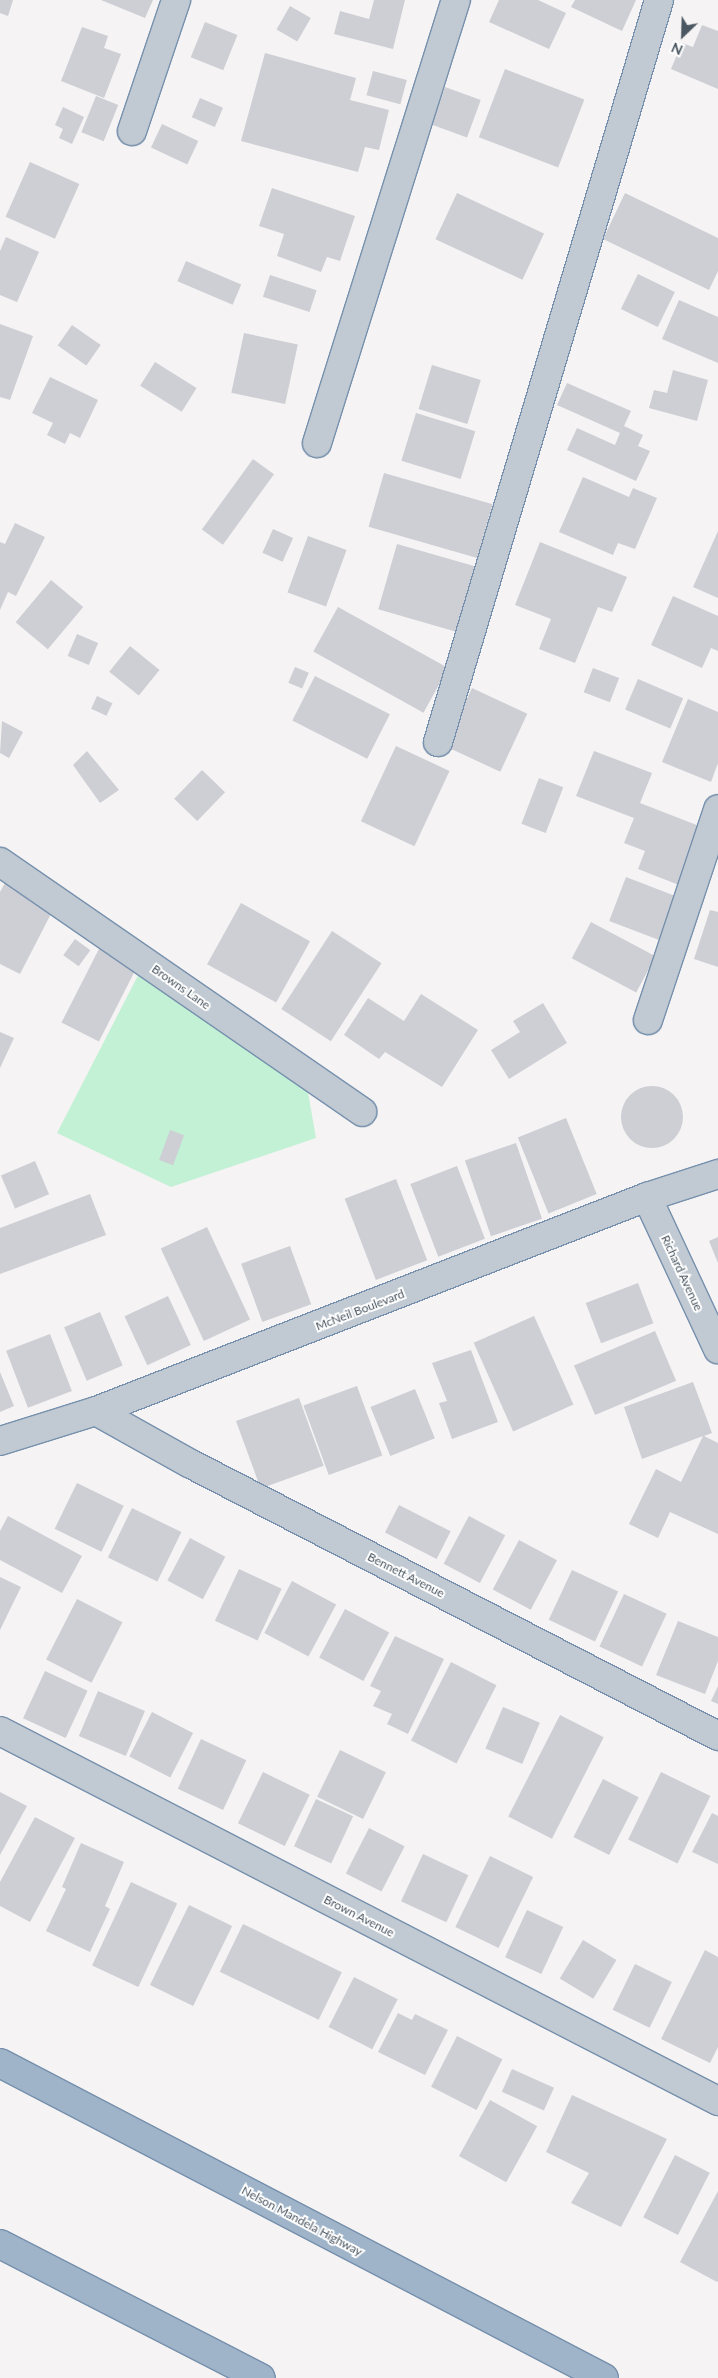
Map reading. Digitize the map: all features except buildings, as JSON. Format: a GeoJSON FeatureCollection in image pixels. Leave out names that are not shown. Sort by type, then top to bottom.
{"type":"FeatureCollection","features":[{"type":"Feature","properties":{"kind":"highway","name":"Nelson Mandela Highway"},"geometry":{"type":"LineString","coordinates":[[0,2063],[604,2378]]}},
{"type":"Feature","properties":{"kind":"highway"},"geometry":{"type":"LineString","coordinates":[[0,2244],[261,2378]]}},
{"type":"Feature","properties":{"kind":"street"},"geometry":{"type":"LineString","coordinates":[[132,132],[176,0]]}},
{"type":"Feature","properties":{"kind":"street"},"geometry":{"type":"LineString","coordinates":[[317,443],[456,0]]}},
{"type":"Feature","properties":{"kind":"street"},"geometry":{"type":"LineString","coordinates":[[438,742],[659,0]]}},
{"type":"Feature","properties":{"kind":"street"},"geometry":{"type":"LineString","coordinates":[[648,1020],[718,809]]}},
{"type":"Feature","properties":{"kind":"street","name":"Browns Lane"},"geometry":{"type":"LineString","coordinates":[[0,862],[362,1112]]}},
{"type":"Feature","properties":{"kind":"street","name":"McNeil Boulevard"},"geometry":{"type":"LineString","coordinates":[[0,1441],[96,1411],[647,1197],[718,1174]]}},
{"type":"Feature","properties":{"kind":"street","name":"Richard Avenue"},"geometry":{"type":"LineString","coordinates":[[647,1197],[718,1349]]}},
{"type":"Feature","properties":{"kind":"street","name":"Bennett Avenue"},"geometry":{"type":"LineString","coordinates":[[96,1411],[191,1464],[718,1736]]}},
{"type":"Feature","properties":{"kind":"street","name":"Brown Avenue"},"geometry":{"type":"LineString","coordinates":[[0,1731],[718,2102]]}},
{"type":"Feature","properties":{"kind":"green space"},"geometry":{"type":"Polygon","coordinates":[[[149,954],[302,1058],[316,1138],[171,1187],[57,1133],[149,954]]]}}]}
